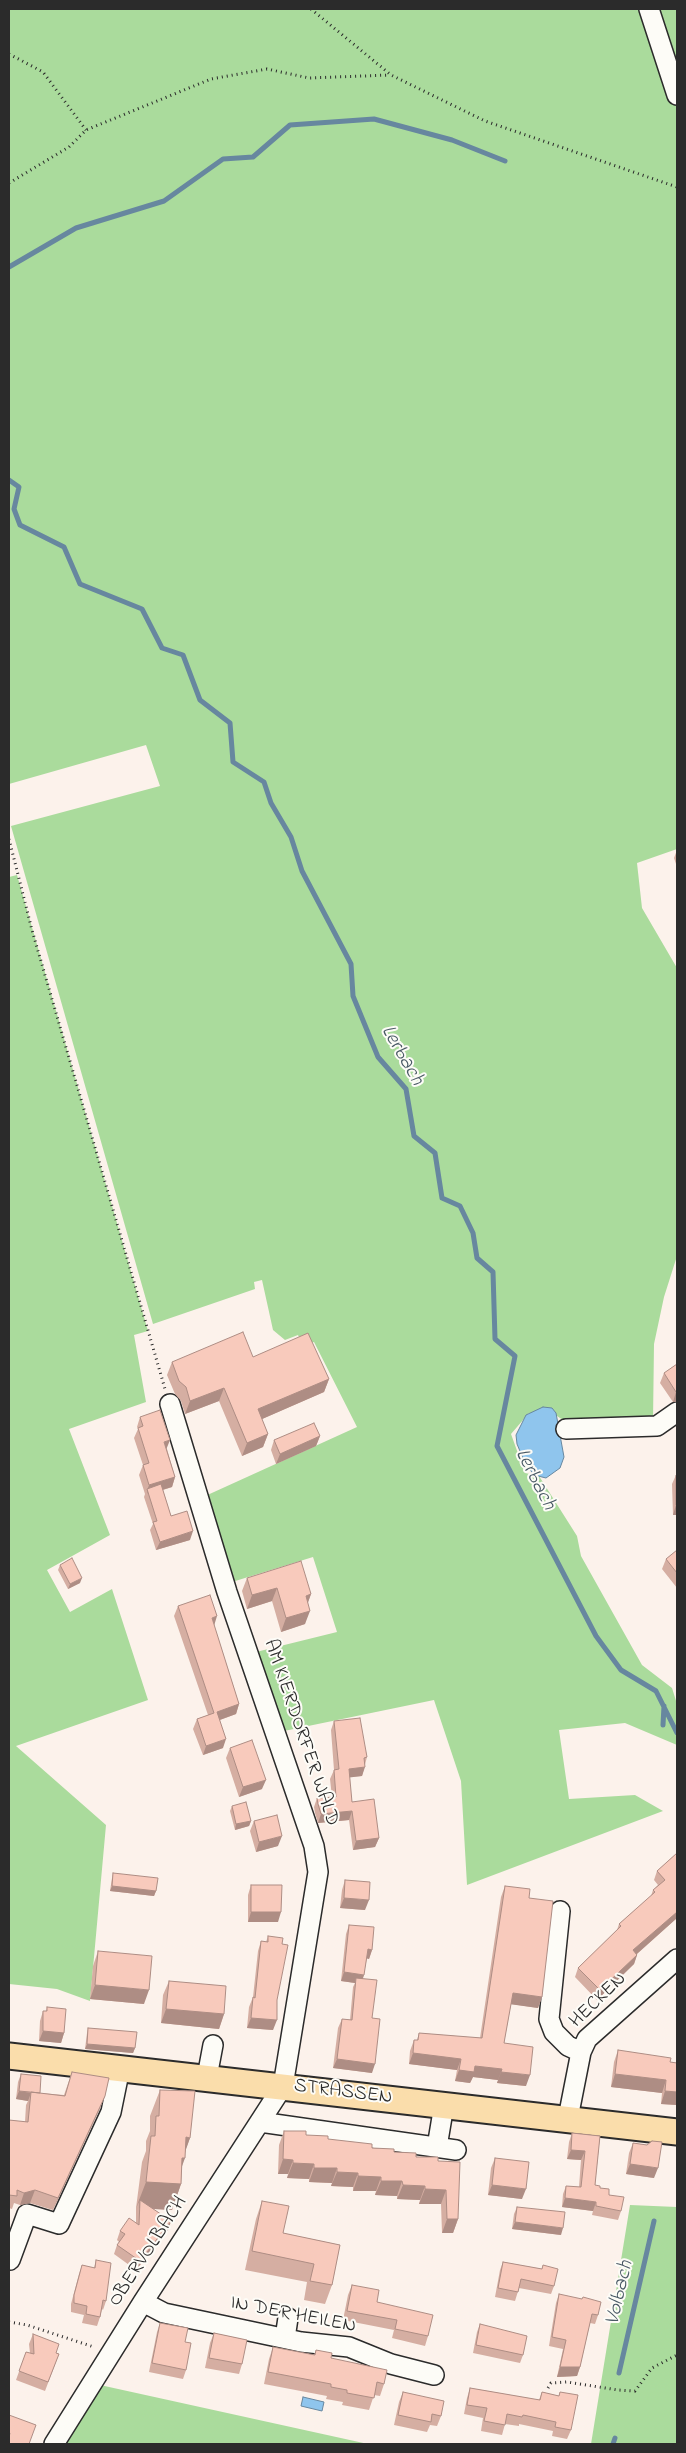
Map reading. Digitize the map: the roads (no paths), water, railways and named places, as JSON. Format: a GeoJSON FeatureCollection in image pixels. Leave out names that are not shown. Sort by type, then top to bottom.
{"type":"FeatureCollection","features":[{"type":"Feature","properties":{"kind":"main road","name":"STRASSEN"},"geometry":{"type":"LineString","coordinates":[[9,2056],[568,2118],[677,2132]]}},
{"type":"Feature","properties":{"kind":"street"},"geometry":{"type":"LineString","coordinates":[[649,9],[677,95]]}},
{"type":"Feature","properties":{"kind":"street","name":"AM KIERDORFER WALD"},"geometry":{"type":"LineString","coordinates":[[170,1404],[227,1592],[314,1846],[318,1872],[283,2086]]}},
{"type":"Feature","properties":{"kind":"street"},"geometry":{"type":"LineString","coordinates":[[566,1429],[657,1426],[677,1412]]}},
{"type":"Feature","properties":{"kind":"street"},"geometry":{"type":"LineString","coordinates":[[560,1911],[549,2019],[554,2032],[568,2046],[581,2052]]}},
{"type":"Feature","properties":{"kind":"street","name":"HECKEN"},"geometry":{"type":"LineString","coordinates":[[568,2118],[581,2052],[587,2039],[677,1959]]}},
{"type":"Feature","properties":{"kind":"street"},"geometry":{"type":"LineString","coordinates":[[207,2077],[212,2045]]}},
{"type":"Feature","properties":{"kind":"street"},"geometry":{"type":"LineString","coordinates":[[10,2260],[27,2214],[59,2224],[111,2112],[120,2068]]}},
{"type":"Feature","properties":{"kind":"street","name":"OBERVOLBACH"},"geometry":{"type":"LineString","coordinates":[[54,2444],[111,2352],[283,2086]]}},
{"type":"Feature","properties":{"kind":"street"},"geometry":{"type":"LineString","coordinates":[[436,2147],[444,2105]]}},
{"type":"Feature","properties":{"kind":"street"},"geometry":{"type":"LineString","coordinates":[[260,2122],[456,2150]]}},
{"type":"Feature","properties":{"kind":"street","name":"IN DER HEILEN"},"geometry":{"type":"LineString","coordinates":[[143,2302],[164,2313],[285,2338],[349,2348],[391,2364],[434,2375]]}},
{"type":"Feature","properties":{"kind":"street"},"geometry":{"type":"LineString","coordinates":[[285,2338],[288,2318]]}},
{"type":"Feature","properties":{"kind":"water"},"geometry":{"type":"Polygon","coordinates":[[[543,1407],[552,1408],[556,1413],[564,1457],[560,1468],[546,1478],[534,1475],[525,1463],[517,1444],[516,1435],[526,1415],[543,1407]]]}},
{"type":"Feature","properties":{"kind":"water"},"geometry":{"type":"Polygon","coordinates":[[[303,2397],[324,2402],[322,2411],[301,2406],[303,2397]]]}},
{"type":"Feature","properties":{"kind":"waterway"},"geometry":{"type":"LineString","coordinates":[[9,267],[76,228],[164,201],[223,159],[253,157],[290,125],[374,119],[452,140],[505,161]]}},
{"type":"Feature","properties":{"kind":"waterway","name":"Lerbach"},"geometry":{"type":"LineString","coordinates":[[9,480],[19,487],[14,509],[20,525],[64,547],[80,584],[142,609],[162,648],[183,655],[200,700],[230,723],[233,762],[264,782],[271,803],[291,837],[302,871],[351,964],[353,996],[378,1057],[406,1089],[414,1136],[435,1153],[442,1198],[460,1206],[473,1233],[477,1258],[493,1272],[495,1339],[515,1356],[497,1446],[596,1636],[621,1670],[656,1691],[677,1733]]}},
{"type":"Feature","properties":{"kind":"waterway"},"geometry":{"type":"LineString","coordinates":[[663,1725],[664,1706]]}},
{"type":"Feature","properties":{"kind":"waterway","name":"Volbach"},"geometry":{"type":"LineString","coordinates":[[619,2373],[654,2221]]}},
{"type":"Feature","properties":{"kind":"waterway"},"geometry":{"type":"LineString","coordinates":[[613,2444],[615,2438]]}}]}
